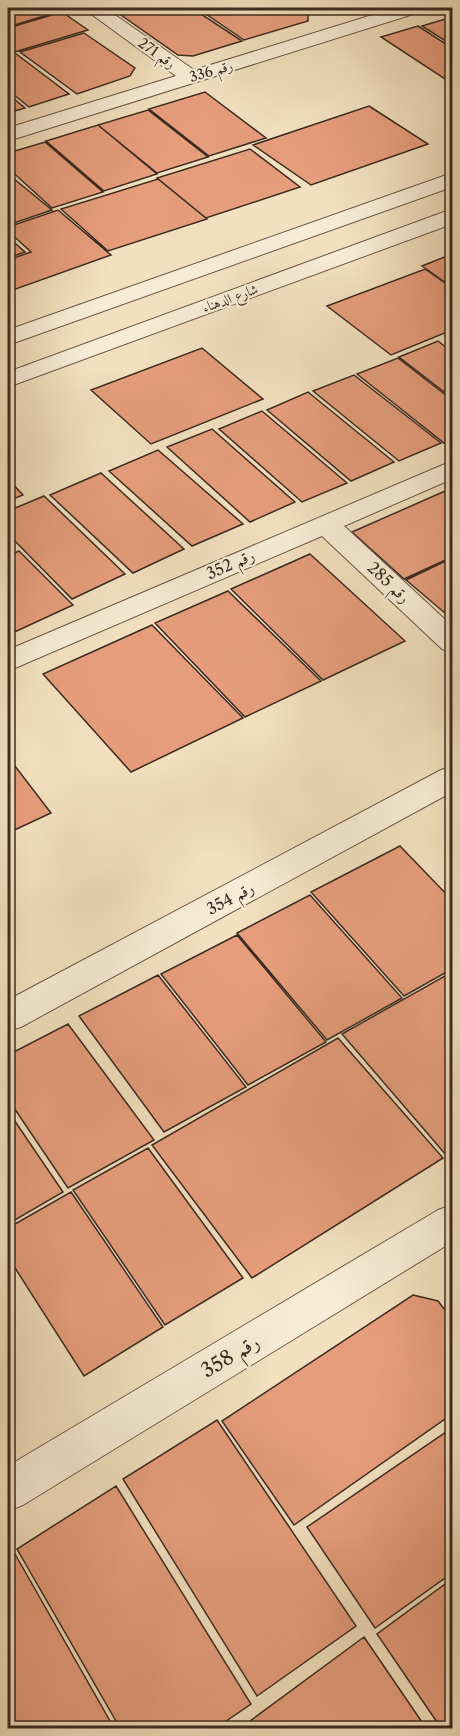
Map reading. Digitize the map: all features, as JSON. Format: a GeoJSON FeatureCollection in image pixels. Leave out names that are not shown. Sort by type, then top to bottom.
{"type":"FeatureCollection","features":[{"type":"Feature","properties":{"kind":"street","name":"رقم 271"},"geometry":{"type":"LineString","coordinates":[[93,8],[191,77]]}},
{"type":"Feature","properties":{"kind":"street","name":"رقم 336"},"geometry":{"type":"LineString","coordinates":[[8,135],[413,8]]}},
{"type":"Feature","properties":{"kind":"street"},"geometry":{"type":"LineString","coordinates":[[345,13],[362,24]]}},
{"type":"Feature","properties":{"kind":"street"},"geometry":{"type":"LineString","coordinates":[[8,338],[453,180]]}},
{"type":"Feature","properties":{"kind":"street","name":"شارع الدهناء"},"geometry":{"type":"LineString","coordinates":[[8,380],[453,216]]}},
{"type":"Feature","properties":{"kind":"street","name":"رقم 352"},"geometry":{"type":"LineString","coordinates":[[8,661],[453,469]]}},
{"type":"Feature","properties":{"kind":"street","name":"رقم 285"},"geometry":{"type":"LineString","coordinates":[[325,523],[453,642]]}},
{"type":"Feature","properties":{"kind":"street","name":"رقم 354"},"geometry":{"type":"LineString","coordinates":[[8,1017],[453,778]]}},
{"type":"Feature","properties":{"kind":"street","name":"رقم 358"},"geometry":{"type":"LineString","coordinates":[[8,1490],[453,1222]]}},
{"type":"Feature","properties":{"kind":"building"},"geometry":{"type":"Polygon","coordinates":[[[8,8],[50,8],[57,12],[8,27],[8,8]]]}},
{"type":"Feature","properties":{"kind":"building"},"geometry":{"type":"Polygon","coordinates":[[[111,8],[192,8],[242,41],[193,56],[178,55],[111,8]]]}},
{"type":"Feature","properties":{"kind":"building"},"geometry":{"type":"Polygon","coordinates":[[[197,8],[299,8],[308,13],[308,21],[244,40],[197,8]]]}},
{"type":"Feature","properties":{"kind":"building"},"geometry":{"type":"Polygon","coordinates":[[[62,12],[88,30],[8,54],[8,28],[62,12]]]}},
{"type":"Feature","properties":{"kind":"building"},"geometry":{"type":"Polygon","coordinates":[[[452,17],[452,45],[422,26],[452,17]]]}},
{"type":"Feature","properties":{"kind":"building"},"geometry":{"type":"Polygon","coordinates":[[[418,26],[452,48],[452,77],[445,79],[381,37],[418,26]]]}},
{"type":"Feature","properties":{"kind":"building"},"geometry":{"type":"Polygon","coordinates":[[[84,33],[135,68],[130,76],[77,94],[20,52],[84,33]]]}},
{"type":"Feature","properties":{"kind":"building"},"geometry":{"type":"Polygon","coordinates":[[[15,53],[69,94],[29,107],[8,90],[8,55],[15,53]]]}},
{"type":"Feature","properties":{"kind":"building"},"geometry":{"type":"Polygon","coordinates":[[[205,92],[266,138],[209,156],[149,109],[205,92]]]}},
{"type":"Feature","properties":{"kind":"building"},"geometry":{"type":"Polygon","coordinates":[[[8,94],[25,108],[8,113],[8,94]]]}},
{"type":"Feature","properties":{"kind":"building"},"geometry":{"type":"Polygon","coordinates":[[[369,106],[428,144],[311,185],[253,145],[369,106]]]}},
{"type":"Feature","properties":{"kind":"building"},"geometry":{"type":"Polygon","coordinates":[[[148,110],[208,157],[157,173],[98,125],[148,110]]]}},
{"type":"Feature","properties":{"kind":"building"},"geometry":{"type":"Polygon","coordinates":[[[98,125],[157,174],[104,191],[46,141],[98,125]]]}},
{"type":"Feature","properties":{"kind":"building"},"geometry":{"type":"Polygon","coordinates":[[[45,142],[103,192],[52,208],[8,168],[8,153],[45,142]]]}},
{"type":"Feature","properties":{"kind":"building"},"geometry":{"type":"Polygon","coordinates":[[[250,149],[300,187],[206,218],[157,178],[250,149]]]}},
{"type":"Feature","properties":{"kind":"building"},"geometry":{"type":"Polygon","coordinates":[[[8,174],[52,210],[8,225],[8,174]]]}},
{"type":"Feature","properties":{"kind":"building"},"geometry":{"type":"Polygon","coordinates":[[[158,179],[207,219],[108,251],[61,209],[158,179]]]}},
{"type":"Feature","properties":{"kind":"building"},"geometry":{"type":"Polygon","coordinates":[[[58,210],[111,255],[13,290],[8,285],[8,260],[31,252],[8,231],[8,227],[58,210]]]}},
{"type":"Feature","properties":{"kind":"building"},"geometry":{"type":"Polygon","coordinates":[[[8,237],[25,252],[8,258],[8,237]]]}},
{"type":"Feature","properties":{"kind":"building"},"geometry":{"type":"Polygon","coordinates":[[[452,254],[452,287],[422,266],[452,254]]]}},
{"type":"Feature","properties":{"kind":"building"},"geometry":{"type":"Polygon","coordinates":[[[425,269],[452,288],[452,330],[391,355],[327,306],[425,269]]]}},
{"type":"Feature","properties":{"kind":"building"},"geometry":{"type":"Polygon","coordinates":[[[438,341],[452,352],[452,398],[399,357],[438,341]]]}},
{"type":"Feature","properties":{"kind":"building"},"geometry":{"type":"Polygon","coordinates":[[[202,348],[263,399],[151,444],[91,390],[202,348]]]}},
{"type":"Feature","properties":{"kind":"building"},"geometry":{"type":"Polygon","coordinates":[[[398,358],[452,400],[452,439],[444,443],[357,374],[398,358]]]}},
{"type":"Feature","properties":{"kind":"building"},"geometry":{"type":"Polygon","coordinates":[[[354,375],[441,443],[399,461],[313,391],[354,375]]]}},
{"type":"Feature","properties":{"kind":"building"},"geometry":{"type":"Polygon","coordinates":[[[308,392],[394,462],[351,481],[267,410],[308,392]]]}},
{"type":"Feature","properties":{"kind":"building"},"geometry":{"type":"Polygon","coordinates":[[[262,411],[347,483],[302,502],[219,429],[262,411]]]}},
{"type":"Feature","properties":{"kind":"building"},"geometry":{"type":"Polygon","coordinates":[[[212,429],[295,502],[250,522],[167,447],[212,429]]]}},
{"type":"Feature","properties":{"kind":"building"},"geometry":{"type":"Polygon","coordinates":[[[158,450],[243,524],[192,546],[109,471],[158,450]]]}},
{"type":"Feature","properties":{"kind":"building"},"geometry":{"type":"Polygon","coordinates":[[[101,473],[184,549],[133,573],[50,495],[101,473]]]}},
{"type":"Feature","properties":{"kind":"building"},"geometry":{"type":"Polygon","coordinates":[[[8,479],[23,495],[8,501],[8,479]]]}},
{"type":"Feature","properties":{"kind":"building"},"geometry":{"type":"Polygon","coordinates":[[[452,488],[452,557],[404,579],[352,532],[452,488]]]}},
{"type":"Feature","properties":{"kind":"building"},"geometry":{"type":"Polygon","coordinates":[[[44,496],[125,574],[72,599],[8,534],[8,511],[44,496]]]}},
{"type":"Feature","properties":{"kind":"building"},"geometry":{"type":"Polygon","coordinates":[[[19,551],[73,605],[8,635],[8,556],[19,551]]]}},
{"type":"Feature","properties":{"kind":"building"},"geometry":{"type":"Polygon","coordinates":[[[310,554],[405,641],[323,680],[231,589],[310,554]]]}},
{"type":"Feature","properties":{"kind":"building"},"geometry":{"type":"Polygon","coordinates":[[[452,558],[452,619],[406,580],[452,558]]]}},
{"type":"Feature","properties":{"kind":"building"},"geometry":{"type":"Polygon","coordinates":[[[228,591],[321,681],[245,717],[155,623],[228,591]]]}},
{"type":"Feature","properties":{"kind":"building"},"geometry":{"type":"Polygon","coordinates":[[[152,625],[243,718],[131,772],[43,674],[152,625]]]}},
{"type":"Feature","properties":{"kind":"building"},"geometry":{"type":"Polygon","coordinates":[[[8,757],[51,813],[8,833],[8,757]]]}},
{"type":"Feature","properties":{"kind":"building"},"geometry":{"type":"Polygon","coordinates":[[[400,846],[452,900],[452,969],[404,996],[311,892],[400,846]]]}},
{"type":"Feature","properties":{"kind":"building"},"geometry":{"type":"Polygon","coordinates":[[[310,895],[402,998],[327,1040],[237,933],[310,895]]]}},
{"type":"Feature","properties":{"kind":"building"},"geometry":{"type":"Polygon","coordinates":[[[237,935],[326,1042],[248,1085],[161,974],[237,935]]]}},
{"type":"Feature","properties":{"kind":"building"},"geometry":{"type":"Polygon","coordinates":[[[452,972],[452,1151],[446,1155],[342,1034],[452,972]]]}},
{"type":"Feature","properties":{"kind":"building"},"geometry":{"type":"Polygon","coordinates":[[[158,975],[246,1087],[164,1132],[79,1016],[158,975]]]}},
{"type":"Feature","properties":{"kind":"building"},"geometry":{"type":"Polygon","coordinates":[[[68,1024],[154,1140],[68,1188],[8,1099],[8,1055],[68,1024]]]}},
{"type":"Feature","properties":{"kind":"building"},"geometry":{"type":"Polygon","coordinates":[[[338,1038],[443,1158],[252,1278],[152,1145],[338,1038]]]}},
{"type":"Feature","properties":{"kind":"building"},"geometry":{"type":"Polygon","coordinates":[[[8,1111],[63,1192],[8,1224],[8,1111]]]}},
{"type":"Feature","properties":{"kind":"building"},"geometry":{"type":"Polygon","coordinates":[[[148,1148],[243,1278],[165,1325],[73,1190],[148,1148]]]}},
{"type":"Feature","properties":{"kind":"building"},"geometry":{"type":"Polygon","coordinates":[[[71,1192],[163,1327],[84,1376],[8,1257],[8,1228],[71,1192]]]}},
{"type":"Feature","properties":{"kind":"building"},"geometry":{"type":"Polygon","coordinates":[[[413,1295],[438,1301],[452,1319],[452,1414],[294,1525],[222,1421],[413,1295]]]}},
{"type":"Feature","properties":{"kind":"building"},"geometry":{"type":"Polygon","coordinates":[[[217,1420],[356,1626],[257,1696],[123,1479],[217,1420]]]}},
{"type":"Feature","properties":{"kind":"building"},"geometry":{"type":"Polygon","coordinates":[[[452,1428],[452,1573],[375,1628],[307,1527],[452,1428]]]}},
{"type":"Feature","properties":{"kind":"building"},"geometry":{"type":"Polygon","coordinates":[[[116,1486],[251,1704],[216,1728],[120,1728],[17,1549],[116,1486]]]}},
{"type":"Feature","properties":{"kind":"building"},"geometry":{"type":"Polygon","coordinates":[[[15,1554],[114,1728],[8,1728],[8,1559],[15,1554]]]}},
{"type":"Feature","properties":{"kind":"building"},"geometry":{"type":"Polygon","coordinates":[[[452,1579],[452,1728],[441,1728],[377,1634],[452,1579]]]}},
{"type":"Feature","properties":{"kind":"building"},"geometry":{"type":"Polygon","coordinates":[[[364,1637],[426,1728],[255,1728],[250,1721],[364,1637]]]}}]}
